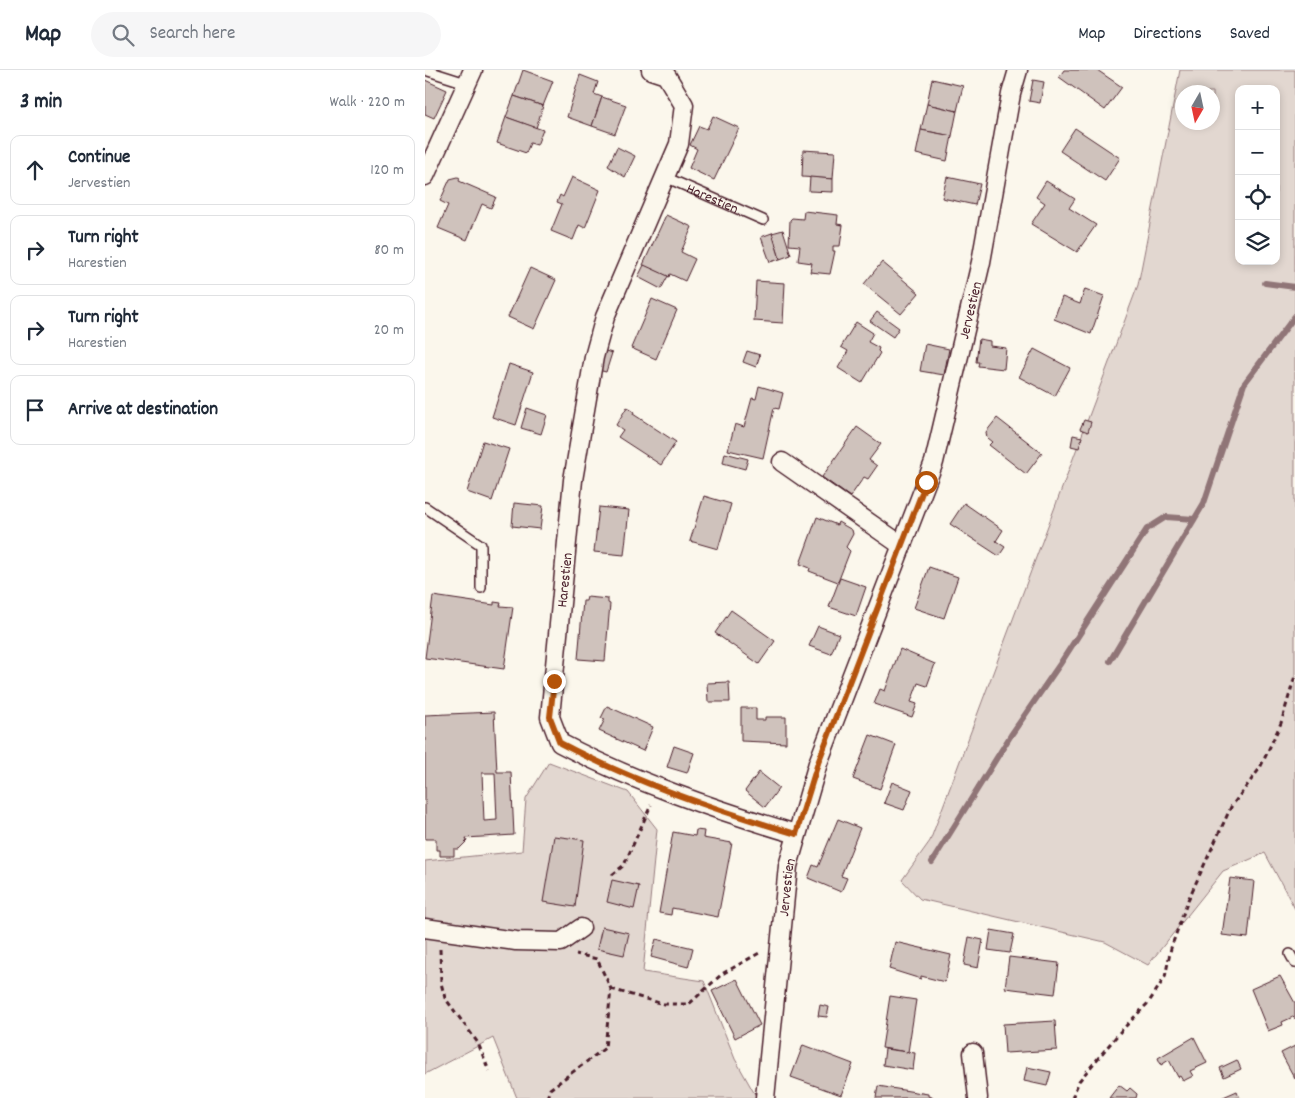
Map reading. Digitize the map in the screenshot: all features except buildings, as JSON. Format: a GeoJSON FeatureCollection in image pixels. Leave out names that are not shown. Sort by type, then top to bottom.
{"type":"FeatureCollection","features":[{"type":"Feature","properties":{"kind":"street","name":"Harestien"},"geometry":{"type":"LineString","coordinates":[[651,70],[666,75],[684,105],[679,144],[605,317],[594,357],[573,480],[550,717],[560,743],[591,759],[659,786],[796,834]]}},
{"type":"Feature","properties":{"kind":"street","name":"Jervestien"},"geometry":{"type":"LineString","coordinates":[[765,1098],[788,866],[818,763],[935,457],[981,262],[1011,94],[1018,70]]}},
{"type":"Feature","properties":{"kind":"street"},"geometry":{"type":"LineString","coordinates":[[425,176],[470,77]]}},
{"type":"Feature","properties":{"kind":"street"},"geometry":{"type":"LineString","coordinates":[[783,462],[901,545]]}},
{"type":"Feature","properties":{"kind":"street"},"geometry":{"type":"LineString","coordinates":[[432,930],[516,941],[561,942],[581,928]]}},
{"type":"Feature","properties":{"kind":"street"},"geometry":{"type":"LineString","coordinates":[[973,1053],[978,1098]]}},
{"type":"Feature","properties":{"kind":"lane"},"geometry":{"type":"LineString","coordinates":[[425,70],[470,77]]}},
{"type":"Feature","properties":{"kind":"lane","name":"Harestien"},"geometry":{"type":"LineString","coordinates":[[665,177],[763,220]]}},
{"type":"Feature","properties":{"kind":"lane"},"geometry":{"type":"LineString","coordinates":[[425,507],[481,545],[481,588]]}},
{"type":"Feature","properties":{"kind":"lane"},"geometry":{"type":"LineString","coordinates":[[1291,954],[1295,963]]}},
{"type":"Feature","properties":{"kind":"path"},"geometry":{"type":"LineString","coordinates":[[1072,1098],[1079,1081],[1120,1032],[1149,1002],[1165,977],[1171,948],[1188,900],[1231,807],[1260,768],[1281,723],[1295,676]]}},
{"type":"Feature","properties":{"kind":"path"},"geometry":{"type":"LineString","coordinates":[[612,875],[624,864],[659,786]]}},
{"type":"Feature","properties":{"kind":"path"},"geometry":{"type":"LineString","coordinates":[[432,930],[445,998],[477,1043],[489,1071]]}},
{"type":"Feature","properties":{"kind":"path"},"geometry":{"type":"LineString","coordinates":[[611,989],[663,1004],[689,1004],[722,974],[780,941]]}},
{"type":"Feature","properties":{"kind":"path"},"geometry":{"type":"LineString","coordinates":[[547,1098],[550,1089],[605,1048],[611,989],[597,959],[568,952],[561,942]]}},
{"type":"Feature","properties":{"kind":"shaded area"},"geometry":{"type":"Polygon","coordinates":[[[1180,70],[1295,70],[1295,909],[1265,853],[1223,871],[1148,965],[1105,942],[920,899],[902,880],[930,841],[1138,285],[1175,96],[1175,130],[1220,130],[1220,85],[1177,85],[1180,70]]]}},
{"type":"Feature","properties":{"kind":"shaded area"},"geometry":{"type":"Polygon","coordinates":[[[549,762],[628,792],[657,829],[643,972],[704,981],[735,1059],[757,1098],[517,1098],[493,1038],[425,1074],[425,861],[522,851],[526,799],[549,762]]]}},
{"type":"Feature","properties":{"kind":"waterway"},"geometry":{"type":"LineString","coordinates":[[1265,283],[1295,287]]}},
{"type":"Feature","properties":{"kind":"waterway"},"geometry":{"type":"LineString","coordinates":[[1110,661],[1204,503],[1244,384],[1295,316]]}},
{"type":"Feature","properties":{"kind":"waterway"},"geometry":{"type":"LineString","coordinates":[[932,862],[1011,735],[1060,664],[1147,529],[1166,517],[1194,519]]}},
{"type":"Feature","properties":{"kind":"route"},"geometry":{"type":"LineString","coordinates":[[554,681],[550,717],[560,743],[591,759],[659,786],[739,816],[796,834],[818,763],[926,482]]}}]}
